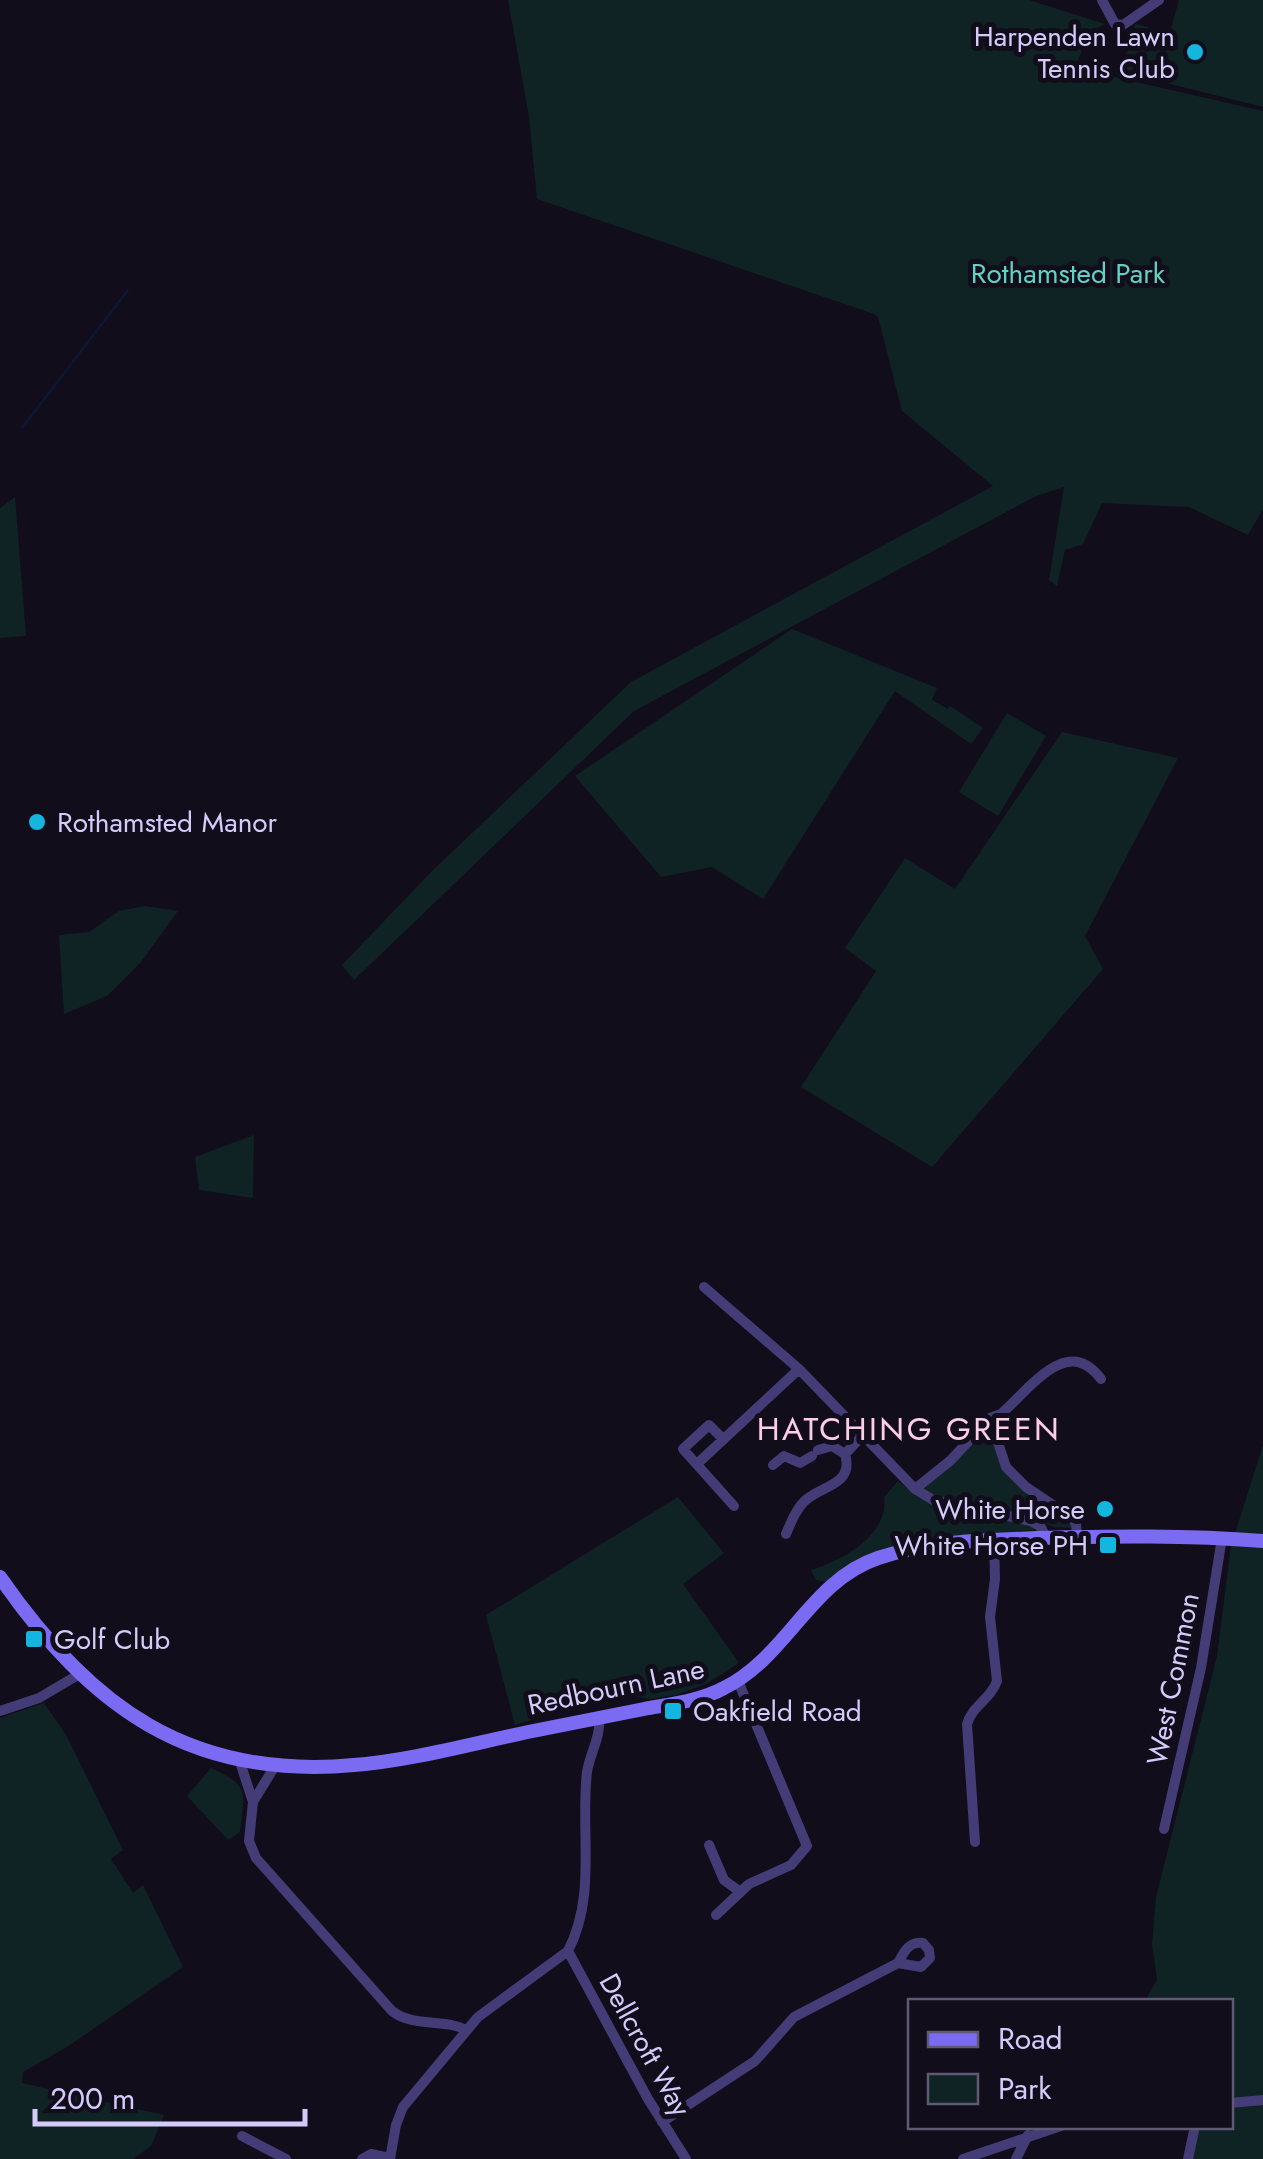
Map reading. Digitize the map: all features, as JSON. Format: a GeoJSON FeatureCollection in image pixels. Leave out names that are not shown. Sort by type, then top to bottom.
{"type":"FeatureCollection","features":[{"type":"Feature","properties":{"kind":"main road","name":"Redbourn Lane"},"geometry":{"type":"LineString","coordinates":[[0,1578],[33,1624],[78,1675],[137,1719],[181,1741],[239,1760],[275,1766],[358,1765],[700,1698],[738,1681],[764,1662],[826,1590],[853,1570],[876,1558],[912,1549],[1076,1537],[1263,1541]]}},
{"type":"Feature","properties":{"kind":"street"},"geometry":{"type":"LineString","coordinates":[[1102,0],[1114,24],[1124,24],[1159,0]]}},
{"type":"Feature","properties":{"kind":"street"},"geometry":{"type":"LineString","coordinates":[[704,1287],[798,1369],[915,1488],[933,1500],[1030,1521],[1041,1527],[1046,1538]]}},
{"type":"Feature","properties":{"kind":"street"},"geometry":{"type":"LineString","coordinates":[[915,1488],[951,1460],[990,1418],[1001,1414],[1058,1364],[1079,1362],[1094,1369],[1101,1379]]}},
{"type":"Feature","properties":{"kind":"street"},"geometry":{"type":"LineString","coordinates":[[697,1464],[798,1369]]}},
{"type":"Feature","properties":{"kind":"street"},"geometry":{"type":"LineString","coordinates":[[990,1418],[1006,1467],[1072,1518],[1076,1537]]}},
{"type":"Feature","properties":{"kind":"street"},"geometry":{"type":"LineString","coordinates":[[723,1440],[709,1425],[683,1450],[734,1506]]}},
{"type":"Feature","properties":{"kind":"street"},"geometry":{"type":"LineString","coordinates":[[845,1454],[862,1436]]}},
{"type":"Feature","properties":{"kind":"street"},"geometry":{"type":"LineString","coordinates":[[773,1464],[784,1456],[800,1463],[832,1446],[845,1454],[847,1466],[842,1477],[804,1502],[786,1534]]}},
{"type":"Feature","properties":{"kind":"street","name":"West Common"},"geometry":{"type":"LineString","coordinates":[[1164,1829],[1198,1684],[1222,1538]]}},
{"type":"Feature","properties":{"kind":"street"},"geometry":{"type":"LineString","coordinates":[[974,1842],[967,1724],[970,1714],[993,1691],[997,1681],[990,1617],[995,1579],[994,1540]]}},
{"type":"Feature","properties":{"kind":"street"},"geometry":{"type":"LineString","coordinates":[[0,1711],[39,1698],[78,1675]]}},
{"type":"Feature","properties":{"kind":"street"},"geometry":{"type":"LineString","coordinates":[[716,1916],[739,1892],[791,1865],[807,1841],[738,1681]]}},
{"type":"Feature","properties":{"kind":"street"},"geometry":{"type":"LineString","coordinates":[[362,2159],[371,2154],[390,2158],[403,2108],[466,2030],[491,2005],[568,1951],[583,1914],[587,1770],[598,1736],[599,1718]]}},
{"type":"Feature","properties":{"kind":"street"},"geometry":{"type":"LineString","coordinates":[[239,1760],[252,1802],[248,1841],[256,1858],[392,2011],[407,2020],[466,2030]]}},
{"type":"Feature","properties":{"kind":"street"},"geometry":{"type":"LineString","coordinates":[[252,1802],[275,1766]]}},
{"type":"Feature","properties":{"kind":"street"},"geometry":{"type":"LineString","coordinates":[[709,1846],[724,1880],[739,1892]]}},
{"type":"Feature","properties":{"kind":"street","name":"Dellcroft Way"},"geometry":{"type":"LineString","coordinates":[[568,1951],[686,2159]]}},
{"type":"Feature","properties":{"kind":"street"},"geometry":{"type":"LineString","coordinates":[[662,2122],[755,2061],[794,2017],[898,1963]]}},
{"type":"Feature","properties":{"kind":"street"},"geometry":{"type":"LineString","coordinates":[[1233,2103],[1263,2100]]}},
{"type":"Feature","properties":{"kind":"street"},"geometry":{"type":"LineString","coordinates":[[963,2159],[1049,2129]]}},
{"type":"Feature","properties":{"kind":"street"},"geometry":{"type":"LineString","coordinates":[[1188,2159],[1194,2129]]}},
{"type":"Feature","properties":{"kind":"street"},"geometry":{"type":"LineString","coordinates":[[1016,2159],[1028,2135]]}},
{"type":"Feature","properties":{"kind":"street"},"geometry":{"type":"LineString","coordinates":[[242,2136],[286,2159]]}},
{"type":"Feature","properties":{"kind":"green space","name":"Rothamsted Park"},"geometry":{"type":"Polygon","coordinates":[[[508,0],[1029,0],[1105,24],[1090,32],[1075,68],[1263,111],[1263,509],[1248,535],[1189,507],[1102,503],[1083,544],[1065,550],[1057,586],[1049,580],[1064,487],[1036,496],[634,711],[354,980],[342,965],[431,872],[631,682],[993,486],[902,411],[878,317],[874,314],[537,199],[529,117],[508,0]]]}},
{"type":"Feature","properties":{"kind":"green space","name":"Harpenden Lawn Tennis Club"},"geometry":{"type":"Polygon","coordinates":[[[1179,0],[1263,0],[1263,107],[1122,72],[1135,24],[1170,32],[1179,0]]]}},
{"type":"Feature","properties":{"kind":"green space"},"geometry":{"type":"Polygon","coordinates":[[[15,497],[26,636],[0,638],[0,508],[15,497]]]}},
{"type":"Feature","properties":{"kind":"green space"},"geometry":{"type":"Polygon","coordinates":[[[792,629],[937,688],[932,700],[948,709],[950,706],[983,728],[971,744],[895,691],[763,899],[712,867],[661,877],[575,776],[792,629]]]}},
{"type":"Feature","properties":{"kind":"green space"},"geometry":{"type":"Polygon","coordinates":[[[1007,713],[1046,736],[998,816],[959,792],[1007,713]]]}},
{"type":"Feature","properties":{"kind":"green space"},"geometry":{"type":"Polygon","coordinates":[[[1062,732],[1178,758],[1085,936],[1103,969],[932,1167],[801,1087],[876,971],[845,948],[905,858],[955,889],[1062,732]]]}},
{"type":"Feature","properties":{"kind":"green space"},"geometry":{"type":"Polygon","coordinates":[[[145,906],[178,911],[141,962],[107,996],[64,1014],[59,935],[89,932],[119,911],[145,906]]]}},
{"type":"Feature","properties":{"kind":"green space"},"geometry":{"type":"Polygon","coordinates":[[[254,1135],[253,1198],[199,1190],[195,1157],[254,1135]]]}},
{"type":"Feature","properties":{"kind":"green space","name":"HATCHING GREEN"},"geometry":{"type":"Polygon","coordinates":[[[989,1427],[1002,1468],[1073,1525],[1071,1528],[1054,1527],[923,1490],[989,1427]]]}},
{"type":"Feature","properties":{"kind":"green space"},"geometry":{"type":"Polygon","coordinates":[[[1263,1445],[1263,2159],[1188,2159],[1193,2129],[1233,2129],[1233,1999],[1146,1999],[1157,1980],[1152,1944],[1156,1897],[1217,1656],[1231,1546],[1263,1445]]]}},
{"type":"Feature","properties":{"kind":"green space","name":"HATCHING GREEN"},"geometry":{"type":"Polygon","coordinates":[[[898,1481],[918,1497],[1034,1526],[1034,1530],[898,1546],[848,1566],[826,1582],[816,1580],[811,1570],[849,1553],[872,1534],[884,1510],[884,1497],[898,1481]]]}},
{"type":"Feature","properties":{"kind":"green space"},"geometry":{"type":"Polygon","coordinates":[[[678,1497],[724,1553],[683,1584],[739,1663],[706,1684],[676,1695],[650,1699],[617,1693],[515,1725],[486,1615],[678,1497]]]}},
{"type":"Feature","properties":{"kind":"green space"},"geometry":{"type":"Polygon","coordinates":[[[44,1703],[65,1733],[123,1850],[111,1859],[133,1893],[143,1885],[183,1967],[67,2047],[23,2072],[22,2083],[164,2115],[151,2146],[133,2159],[0,2159],[0,1718],[44,1703]]]}},
{"type":"Feature","properties":{"kind":"green space"},"geometry":{"type":"Polygon","coordinates":[[[211,1768],[233,1780],[242,1791],[240,1832],[228,1840],[187,1796],[211,1768]]]}},
{"type":"Feature","properties":{"kind":"waterway"},"geometry":{"type":"LineString","coordinates":[[22,428],[128,290]]}},
{"type":"Feature","properties":{"kind":"place","name":"Harpenden Lawn Tennis Club"},"geometry":{"type":"Point","coordinates":[1195,52]}},
{"type":"Feature","properties":{"kind":"place","name":"Rothamsted Manor"},"geometry":{"type":"Point","coordinates":[37,822]}},
{"type":"Feature","properties":{"kind":"place","name":"White Horse"},"geometry":{"type":"Point","coordinates":[1105,1509]}},
{"type":"Feature","properties":{"kind":"place","name":"White Horse PH"},"geometry":{"type":"Point","coordinates":[1108,1545]}},
{"type":"Feature","properties":{"kind":"place","name":"Golf Club"},"geometry":{"type":"Point","coordinates":[34,1639]}},
{"type":"Feature","properties":{"kind":"place","name":"Oakfield Road"},"geometry":{"type":"Point","coordinates":[673,1711]}},
{"type":"Feature","properties":{"kind":"district","name":"HATCHING GREEN"},"geometry":{"type":"Point","coordinates":[909,1429]}}]}
